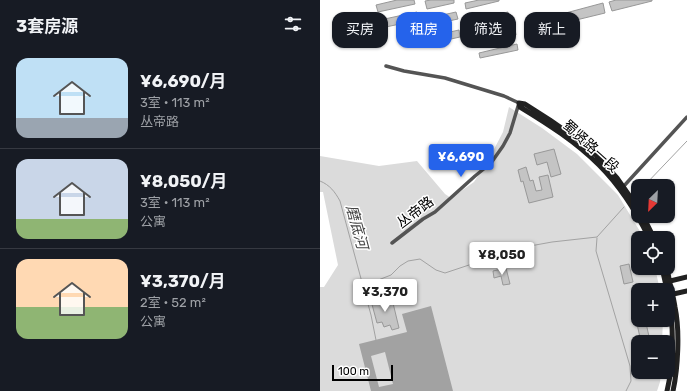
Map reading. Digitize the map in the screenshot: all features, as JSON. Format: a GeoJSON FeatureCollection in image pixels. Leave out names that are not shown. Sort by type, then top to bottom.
{"type":"FeatureCollection","features":[{"type":"Feature","properties":{"kind":"street","name":"蜀贤路一段"},"geometry":{"type":"LineString","coordinates":[[386,66],[404,71],[445,78],[525,104],[550,120],[596,155],[617,178],[631,198]]}},
{"type":"Feature","properties":{"kind":"street","name":"蜀贤路一段"},"geometry":{"type":"LineString","coordinates":[[519,103],[520,107],[553,128],[599,165],[616,184],[631,205],[645,231]]}},
{"type":"Feature","properties":{"kind":"street","name":"丛帝路"},"geometry":{"type":"LineString","coordinates":[[392,243],[423,219],[435,212],[491,163],[510,133],[519,103]]}},
{"type":"Feature","properties":{"kind":"street"},"geometry":{"type":"LineString","coordinates":[[623,187],[687,117]]}},
{"type":"Feature","properties":{"kind":"street"},"geometry":{"type":"LineString","coordinates":[[664,275],[667,282]]}},
{"type":"Feature","properties":{"kind":"street"},"geometry":{"type":"LineString","coordinates":[[667,275],[667,282]]}},
{"type":"Feature","properties":{"kind":"street"},"geometry":{"type":"LineString","coordinates":[[667,282],[687,277]]}},
{"type":"Feature","properties":{"kind":"street"},"geometry":{"type":"LineString","coordinates":[[675,294],[687,291]]}},
{"type":"Feature","properties":{"kind":"street"},"geometry":{"type":"LineString","coordinates":[[673,391],[677,366],[678,336],[675,307]]}},
{"type":"Feature","properties":{"kind":"street"},"geometry":{"type":"LineString","coordinates":[[667,391],[672,357],[672,327]]}},
{"type":"Feature","properties":{"kind":"shaded area"},"geometry":{"type":"Polygon","coordinates":[[[509,107],[542,128],[577,154],[618,195],[631,216],[631,223],[635,223],[640,231],[631,231],[631,275],[657,275],[658,283],[631,283],[631,327],[663,327],[662,335],[631,335],[631,379],[660,379],[657,391],[320,391],[320,287],[324,287],[338,265],[323,192],[320,192],[320,156],[379,166],[417,161],[445,194],[451,198],[474,182],[490,157],[503,132],[509,107]]]}},
{"type":"Feature","properties":{"kind":"shaded area"},"geometry":{"type":"Polygon","coordinates":[[[431,306],[453,391],[371,391],[359,344],[407,332],[402,314],[431,306]],[[385,352],[371,356],[379,387],[393,384],[385,352]]]}},
{"type":"Feature","properties":{"kind":"building"},"geometry":{"type":"Polygon","coordinates":[[[397,0],[414,0],[415,4],[378,12],[376,5],[397,0]]]}},
{"type":"Feature","properties":{"kind":"building"},"geometry":{"type":"Polygon","coordinates":[[[454,0],[454,3],[427,9],[425,1],[454,0]]]}},
{"type":"Feature","properties":{"kind":"building"},"geometry":{"type":"Polygon","coordinates":[[[479,0],[499,1],[466,9],[465,3],[479,0]]]}},
{"type":"Feature","properties":{"kind":"building"},"geometry":{"type":"Polygon","coordinates":[[[616,0],[652,1],[612,11],[609,2],[616,0]]]}},
{"type":"Feature","properties":{"kind":"building"},"geometry":{"type":"Polygon","coordinates":[[[603,3],[605,13],[580,19],[580,12],[569,12],[603,3]]]}},
{"type":"Feature","properties":{"kind":"building"},"geometry":{"type":"Polygon","coordinates":[[[456,12],[458,19],[452,20],[452,13],[456,12]]]}},
{"type":"Feature","properties":{"kind":"building"},"geometry":{"type":"Polygon","coordinates":[[[396,17],[396,25],[388,27],[388,18],[396,17]]]}},
{"type":"Feature","properties":{"kind":"building"},"geometry":{"type":"Polygon","coordinates":[[[459,30],[460,37],[452,39],[452,32],[459,30]]]}},
{"type":"Feature","properties":{"kind":"building"},"geometry":{"type":"Polygon","coordinates":[[[516,44],[518,50],[480,58],[479,53],[500,48],[516,48],[516,44]]]}},
{"type":"Feature","properties":{"kind":"building"},"geometry":{"type":"Polygon","coordinates":[[[554,149],[561,174],[551,177],[547,162],[537,165],[534,154],[554,149]]]}},
{"type":"Feature","properties":{"kind":"building"},"geometry":{"type":"Polygon","coordinates":[[[526,167],[530,181],[533,180],[536,191],[542,190],[539,177],[548,175],[553,197],[529,203],[523,181],[521,182],[518,170],[526,167]]]}},
{"type":"Feature","properties":{"kind":"building"},"geometry":{"type":"Polygon","coordinates":[[[629,264],[633,282],[624,284],[620,266],[629,264]]]}},
{"type":"Feature","properties":{"kind":"building"},"geometry":{"type":"Polygon","coordinates":[[[506,268],[510,284],[503,285],[501,276],[494,278],[493,271],[506,268]]]}},
{"type":"Feature","properties":{"kind":"building"},"geometry":{"type":"Polygon","coordinates":[[[377,295],[378,301],[387,299],[389,304],[393,303],[399,328],[392,330],[390,325],[384,327],[382,322],[377,323],[370,297],[377,295]]]}},
{"type":"Feature","properties":{"kind":"building"},"geometry":{"type":"Polygon","coordinates":[[[638,327],[647,327],[649,335],[639,335],[638,327]]]}},
{"type":"Feature","properties":{"kind":"waterway","name":"磨底河"},"geometry":{"type":"LineString","coordinates":[[651,179],[687,141]]}},
{"type":"Feature","properties":{"kind":"waterway","name":"磨底河"},"geometry":{"type":"LineString","coordinates":[[320,181],[332,189],[340,201],[363,286]]}},
{"type":"Feature","properties":{"kind":"waterway","name":"磨底河"},"geometry":{"type":"LineString","coordinates":[[376,340],[363,286],[391,275],[400,266],[408,261],[420,259],[436,270],[445,273],[475,263],[486,256],[508,250],[552,242],[597,237],[624,207]]}},
{"type":"Feature","properties":{"kind":"waterway"},"geometry":{"type":"LineString","coordinates":[[597,238],[596,251],[630,366],[631,381],[626,391]]}}]}
